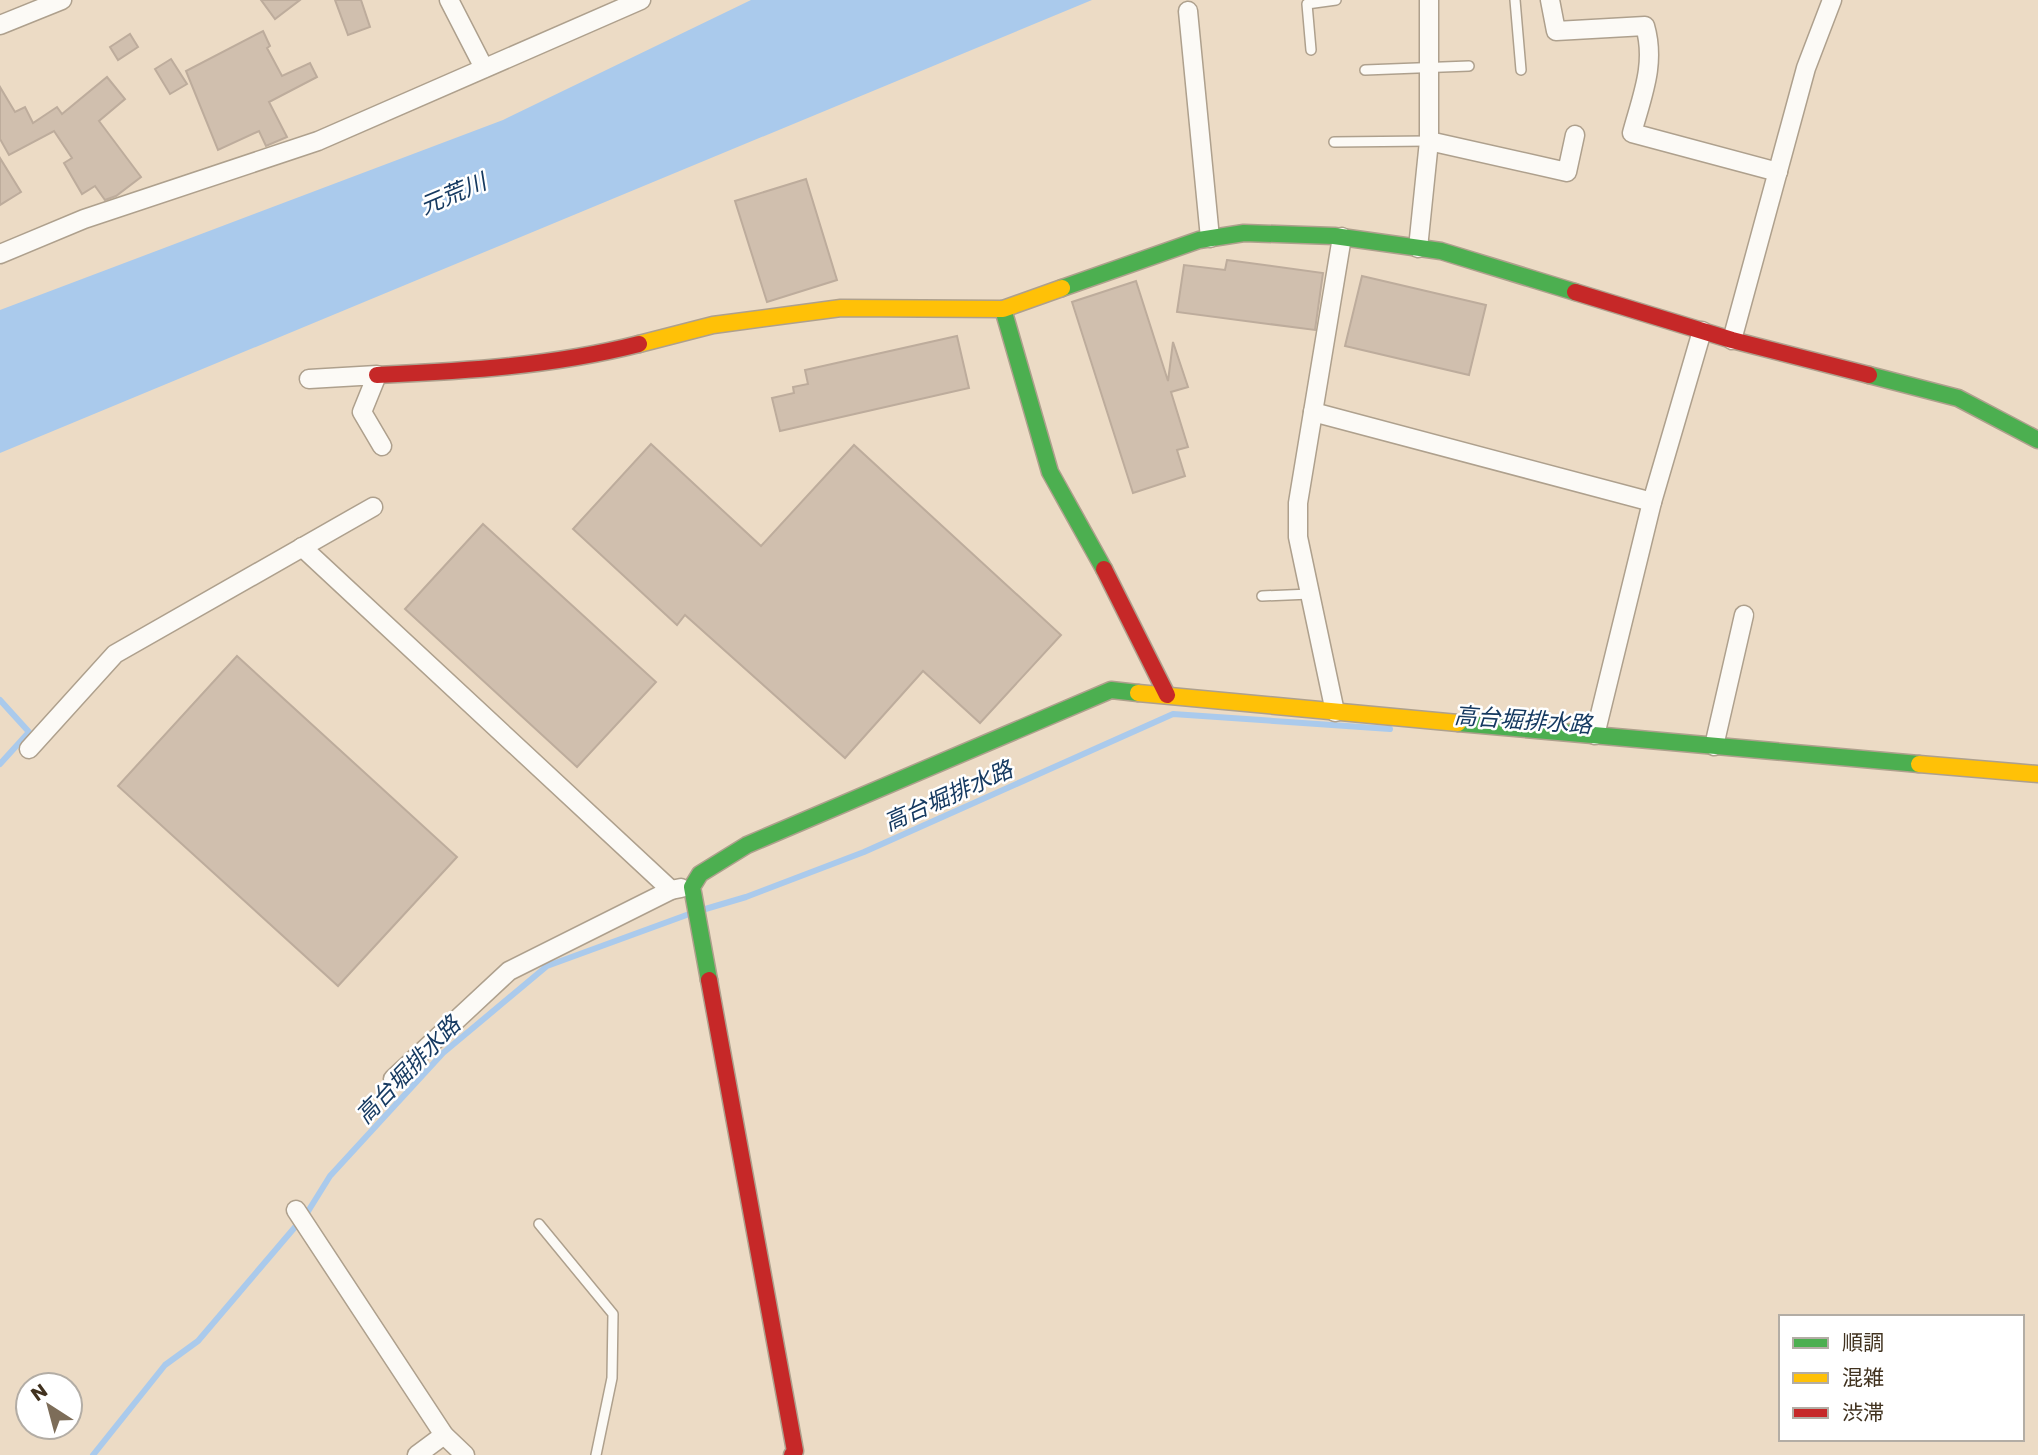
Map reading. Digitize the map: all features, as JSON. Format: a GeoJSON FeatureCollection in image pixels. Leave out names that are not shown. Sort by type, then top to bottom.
{"type":"FeatureCollection","features":[{"type":"Feature","properties":{"kind":"street"},"geometry":{"type":"LineString","coordinates":[[0,24],[62,0]]}},
{"type":"Feature","properties":{"kind":"street"},"geometry":{"type":"LineString","coordinates":[[449,0],[484,68]]}},
{"type":"Feature","properties":{"kind":"street"},"geometry":{"type":"LineString","coordinates":[[0,254],[84,219],[318,141],[641,0]]}},
{"type":"Feature","properties":{"kind":"street"},"geometry":{"type":"LineString","coordinates":[[1418,247],[1429,141],[1429,0]]}},
{"type":"Feature","properties":{"kind":"street"},"geometry":{"type":"LineString","coordinates":[[1550,0],[1556,31],[1645,26],[1651,46],[1649,74],[1632,133],[1778,172]]}},
{"type":"Feature","properties":{"kind":"street"},"geometry":{"type":"LineString","coordinates":[[1732,340],[1806,68],[1831,0]]}},
{"type":"Feature","properties":{"kind":"street"},"geometry":{"type":"LineString","coordinates":[[1188,11],[1210,239]]}},
{"type":"Feature","properties":{"kind":"street"},"geometry":{"type":"LineString","coordinates":[[1429,141],[1567,172],[1575,135]]}},
{"type":"Feature","properties":{"kind":"street"},"geometry":{"type":"LineString","coordinates":[[309,379],[452,372],[585,358],[713,325],[841,308],[1003,309],[1210,239],[1244,233],[1342,237],[1441,251],[1732,340],[1958,398],[2038,440]]}},
{"type":"Feature","properties":{"kind":"street"},"geometry":{"type":"LineString","coordinates":[[1335,712],[1298,537],[1297,503],[1342,237]]}},
{"type":"Feature","properties":{"kind":"street"},"geometry":{"type":"LineString","coordinates":[[1003,309],[1050,472],[1115,589],[1167,695]]}},
{"type":"Feature","properties":{"kind":"street"},"geometry":{"type":"LineString","coordinates":[[1595,735],[1652,502],[1702,331]]}},
{"type":"Feature","properties":{"kind":"street"},"geometry":{"type":"LineString","coordinates":[[377,375],[362,412],[382,446]]}},
{"type":"Feature","properties":{"kind":"street"},"geometry":{"type":"LineString","coordinates":[[1313,412],[1652,502]]}},
{"type":"Feature","properties":{"kind":"street"},"geometry":{"type":"LineString","coordinates":[[29,749],[115,654],[373,507]]}},
{"type":"Feature","properties":{"kind":"street"},"geometry":{"type":"LineString","coordinates":[[302,547],[671,890]]}},
{"type":"Feature","properties":{"kind":"street"},"geometry":{"type":"LineString","coordinates":[[1714,746],[1744,615]]}},
{"type":"Feature","properties":{"kind":"street"},"geometry":{"type":"LineString","coordinates":[[795,1454],[692,887],[700,873],[747,845],[1111,691],[2038,774]]}},
{"type":"Feature","properties":{"kind":"street"},"geometry":{"type":"LineString","coordinates":[[393,1079],[509,971],[671,890],[692,887]]}},
{"type":"Feature","properties":{"kind":"street"},"geometry":{"type":"LineString","coordinates":[[296,1210],[444,1435],[465,1455]]}},
{"type":"Feature","properties":{"kind":"street"},"geometry":{"type":"LineString","coordinates":[[417,1455],[444,1435]]}},
{"type":"Feature","properties":{"kind":"lane"},"geometry":{"type":"LineString","coordinates":[[1311,50],[1307,4],[1336,0]]}},
{"type":"Feature","properties":{"kind":"lane"},"geometry":{"type":"LineString","coordinates":[[1515,0],[1521,70]]}},
{"type":"Feature","properties":{"kind":"lane"},"geometry":{"type":"LineString","coordinates":[[1365,70],[1469,66]]}},
{"type":"Feature","properties":{"kind":"lane"},"geometry":{"type":"LineString","coordinates":[[1334,142],[1429,141]]}},
{"type":"Feature","properties":{"kind":"lane"},"geometry":{"type":"LineString","coordinates":[[1262,596],[1310,594]]}},
{"type":"Feature","properties":{"kind":"lane"},"geometry":{"type":"LineString","coordinates":[[539,1224],[612,1314],[612,1378],[596,1455]]}},
{"type":"Feature","properties":{"kind":"water","name":"元荒川"},"geometry":{"type":"Polygon","coordinates":[[[751,0],[1092,0],[0,453],[0,310],[503,120],[751,0]]]}},
{"type":"Feature","properties":{"kind":"building"},"geometry":{"type":"Polygon","coordinates":[[[261,0],[300,0],[275,19],[261,0]]]}},
{"type":"Feature","properties":{"kind":"building"},"geometry":{"type":"Polygon","coordinates":[[[335,0],[361,0],[370,27],[348,35],[335,0]]]}},
{"type":"Feature","properties":{"kind":"building"},"geometry":{"type":"Polygon","coordinates":[[[263,31],[270,46],[267,48],[282,76],[310,63],[317,77],[269,102],[287,137],[266,146],[259,131],[218,150],[186,71],[263,31]]]}},
{"type":"Feature","properties":{"kind":"building"},"geometry":{"type":"Polygon","coordinates":[[[130,34],[138,47],[118,60],[110,47],[130,34]]]}},
{"type":"Feature","properties":{"kind":"building"},"geometry":{"type":"Polygon","coordinates":[[[171,59],[187,84],[170,94],[155,69],[171,59]]]}},
{"type":"Feature","properties":{"kind":"building"},"geometry":{"type":"Polygon","coordinates":[[[107,77],[125,99],[99,121],[141,177],[116,196],[105,200],[95,186],[82,194],[64,163],[72,158],[54,131],[9,155],[0,139],[0,87],[15,112],[25,107],[33,123],[57,107],[62,114],[107,77]]]}},
{"type":"Feature","properties":{"kind":"building"},"geometry":{"type":"Polygon","coordinates":[[[0,158],[21,192],[0,205],[0,158]]]}},
{"type":"Feature","properties":{"kind":"building"},"geometry":{"type":"Polygon","coordinates":[[[806,179],[837,280],[767,302],[735,201],[806,179]]]}},
{"type":"Feature","properties":{"kind":"building"},"geometry":{"type":"Polygon","coordinates":[[[1227,260],[1323,273],[1315,330],[1177,312],[1184,265],[1225,270],[1227,260]]]}},
{"type":"Feature","properties":{"kind":"building"},"geometry":{"type":"Polygon","coordinates":[[[1362,276],[1486,305],[1469,375],[1345,346],[1362,276]]]}},
{"type":"Feature","properties":{"kind":"building"},"geometry":{"type":"Polygon","coordinates":[[[1136,281],[1168,381],[1173,342],[1188,387],[1171,392],[1188,447],[1177,450],[1185,476],[1133,493],[1072,302],[1136,281]]]}},
{"type":"Feature","properties":{"kind":"building"},"geometry":{"type":"Polygon","coordinates":[[[957,336],[969,388],[780,431],[772,398],[794,393],[793,387],[808,384],[805,370],[957,336]]]}},
{"type":"Feature","properties":{"kind":"building"},"geometry":{"type":"Polygon","coordinates":[[[651,444],[761,546],[854,445],[1061,635],[980,723],[923,671],[845,758],[685,615],[677,625],[573,529],[651,444]]]}},
{"type":"Feature","properties":{"kind":"building"},"geometry":{"type":"Polygon","coordinates":[[[483,524],[656,682],[577,767],[405,609],[483,524]]]}},
{"type":"Feature","properties":{"kind":"building"},"geometry":{"type":"Polygon","coordinates":[[[237,656],[457,857],[338,986],[118,786],[237,656]]]}},
{"type":"Feature","properties":{"kind":"waterway"},"geometry":{"type":"LineString","coordinates":[[0,700],[29,732],[0,764]]}},
{"type":"Feature","properties":{"kind":"waterway","name":"高台堀排水路"},"geometry":{"type":"LineString","coordinates":[[702,910],[746,897],[864,852],[1173,714],[1390,729]]}},
{"type":"Feature","properties":{"kind":"waterway","name":"高台堀排水路"},"geometry":{"type":"LineString","coordinates":[[93,1455],[165,1365],[198,1341],[307,1213],[330,1176],[443,1053],[547,966],[692,913]]}},
{"type":"Feature","properties":{"kind":"traffic: fast"},"geometry":{"type":"LineString","coordinates":[[1062,288],[1199,240],[1244,233],[1334,236],[1441,251],[1575,292]]}},
{"type":"Feature","properties":{"kind":"traffic: fast"},"geometry":{"type":"LineString","coordinates":[[1003,309],[1050,472],[1104,569]]}},
{"type":"Feature","properties":{"kind":"traffic: fast"},"geometry":{"type":"LineString","coordinates":[[1869,375],[1958,398],[2038,440]]}},
{"type":"Feature","properties":{"kind":"traffic: fast"},"geometry":{"type":"LineString","coordinates":[[709,980],[692,887],[700,874],[747,845],[1111,690],[1138,693]]}},
{"type":"Feature","properties":{"kind":"traffic: fast"},"geometry":{"type":"LineString","coordinates":[[1458,723],[1919,764]]}},
{"type":"Feature","properties":{"kind":"traffic: slow"},"geometry":{"type":"LineString","coordinates":[[639,344],[713,325],[841,308],[1003,309],[1062,288]]}},
{"type":"Feature","properties":{"kind":"traffic: slow"},"geometry":{"type":"LineString","coordinates":[[1138,693],[1458,723]]}},
{"type":"Feature","properties":{"kind":"traffic: slow"},"geometry":{"type":"LineString","coordinates":[[1919,764],[2038,774]]}},
{"type":"Feature","properties":{"kind":"traffic: jam"},"geometry":{"type":"LineString","coordinates":[[1575,292],[1732,340],[1869,375]]}},
{"type":"Feature","properties":{"kind":"traffic: jam"},"geometry":{"type":"LineString","coordinates":[[377,375],[542,362],[639,344]]}},
{"type":"Feature","properties":{"kind":"traffic: jam"},"geometry":{"type":"LineString","coordinates":[[1104,569],[1167,695]]}},
{"type":"Feature","properties":{"kind":"traffic: jam"},"geometry":{"type":"LineString","coordinates":[[709,980],[795,1451],[792,1455]]}}]}
